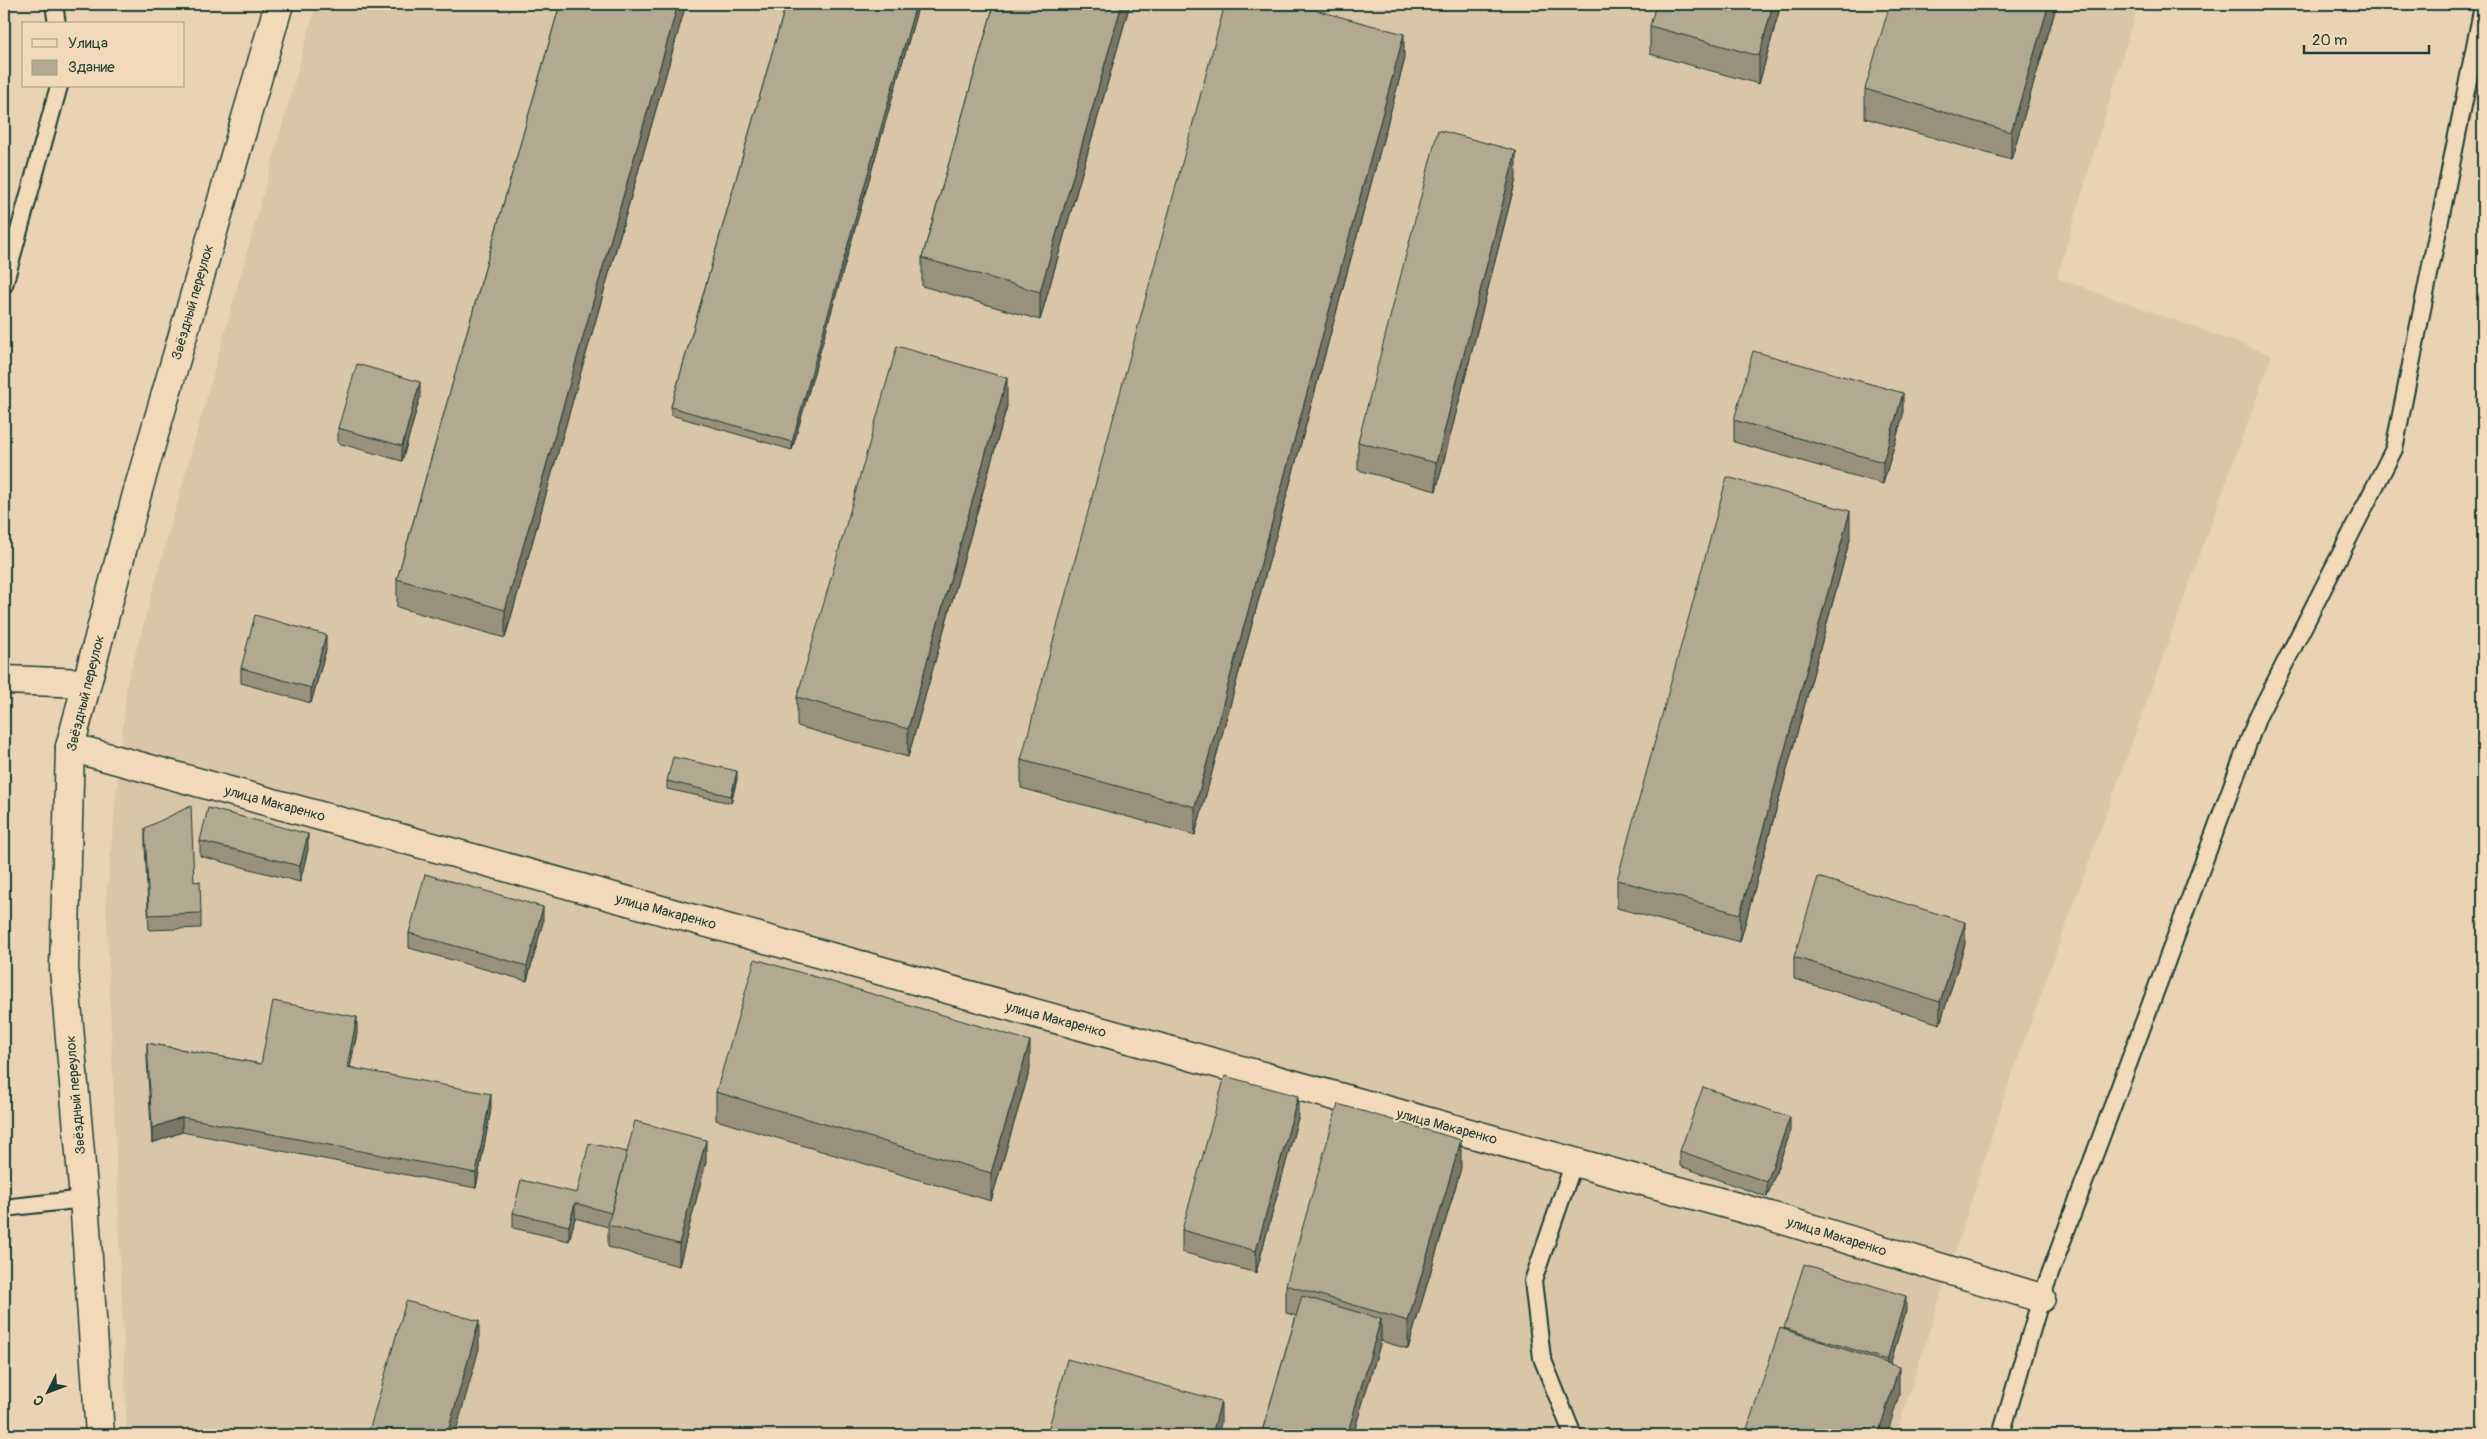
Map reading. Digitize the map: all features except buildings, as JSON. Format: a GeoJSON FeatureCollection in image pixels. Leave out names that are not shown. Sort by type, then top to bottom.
{"type":"FeatureCollection","features":[{"type":"Feature","properties":{"kind":"street","name":"Звёздный переулок"},"geometry":{"type":"LineString","coordinates":[[100,1435],[84,1198],[64,969],[70,747],[138,490],[279,4]]}},
{"type":"Feature","properties":{"kind":"street"},"geometry":{"type":"LineString","coordinates":[[4,680],[86,683]]}},
{"type":"Feature","properties":{"kind":"street","name":"улица Макаренко"},"geometry":{"type":"LineString","coordinates":[[70,747],[1770,1216],[2041,1298]]}},
{"type":"Feature","properties":{"kind":"lane"},"geometry":{"type":"LineString","coordinates":[[54,4],[57,22]]}},
{"type":"Feature","properties":{"kind":"lane"},"geometry":{"type":"LineString","coordinates":[[2001,1435],[2041,1298],[2258,716],[2394,449],[2483,6]]}},
{"type":"Feature","properties":{"kind":"lane"},"geometry":{"type":"LineString","coordinates":[[4,284],[58,88]]}},
{"type":"Feature","properties":{"kind":"lane"},"geometry":{"type":"LineString","coordinates":[[1573,1435],[1542,1358],[1532,1280],[1574,1162]]}},
{"type":"Feature","properties":{"kind":"lane"},"geometry":{"type":"LineString","coordinates":[[4,1208],[84,1198]]}},
{"type":"Feature","properties":{"kind":"shaded area"},"geometry":{"type":"Polygon","coordinates":[[[316,4],[2138,4],[2057,278],[2272,355],[2007,1089],[1896,1435],[127,1435],[106,901],[127,683],[316,4]]]}}]}
